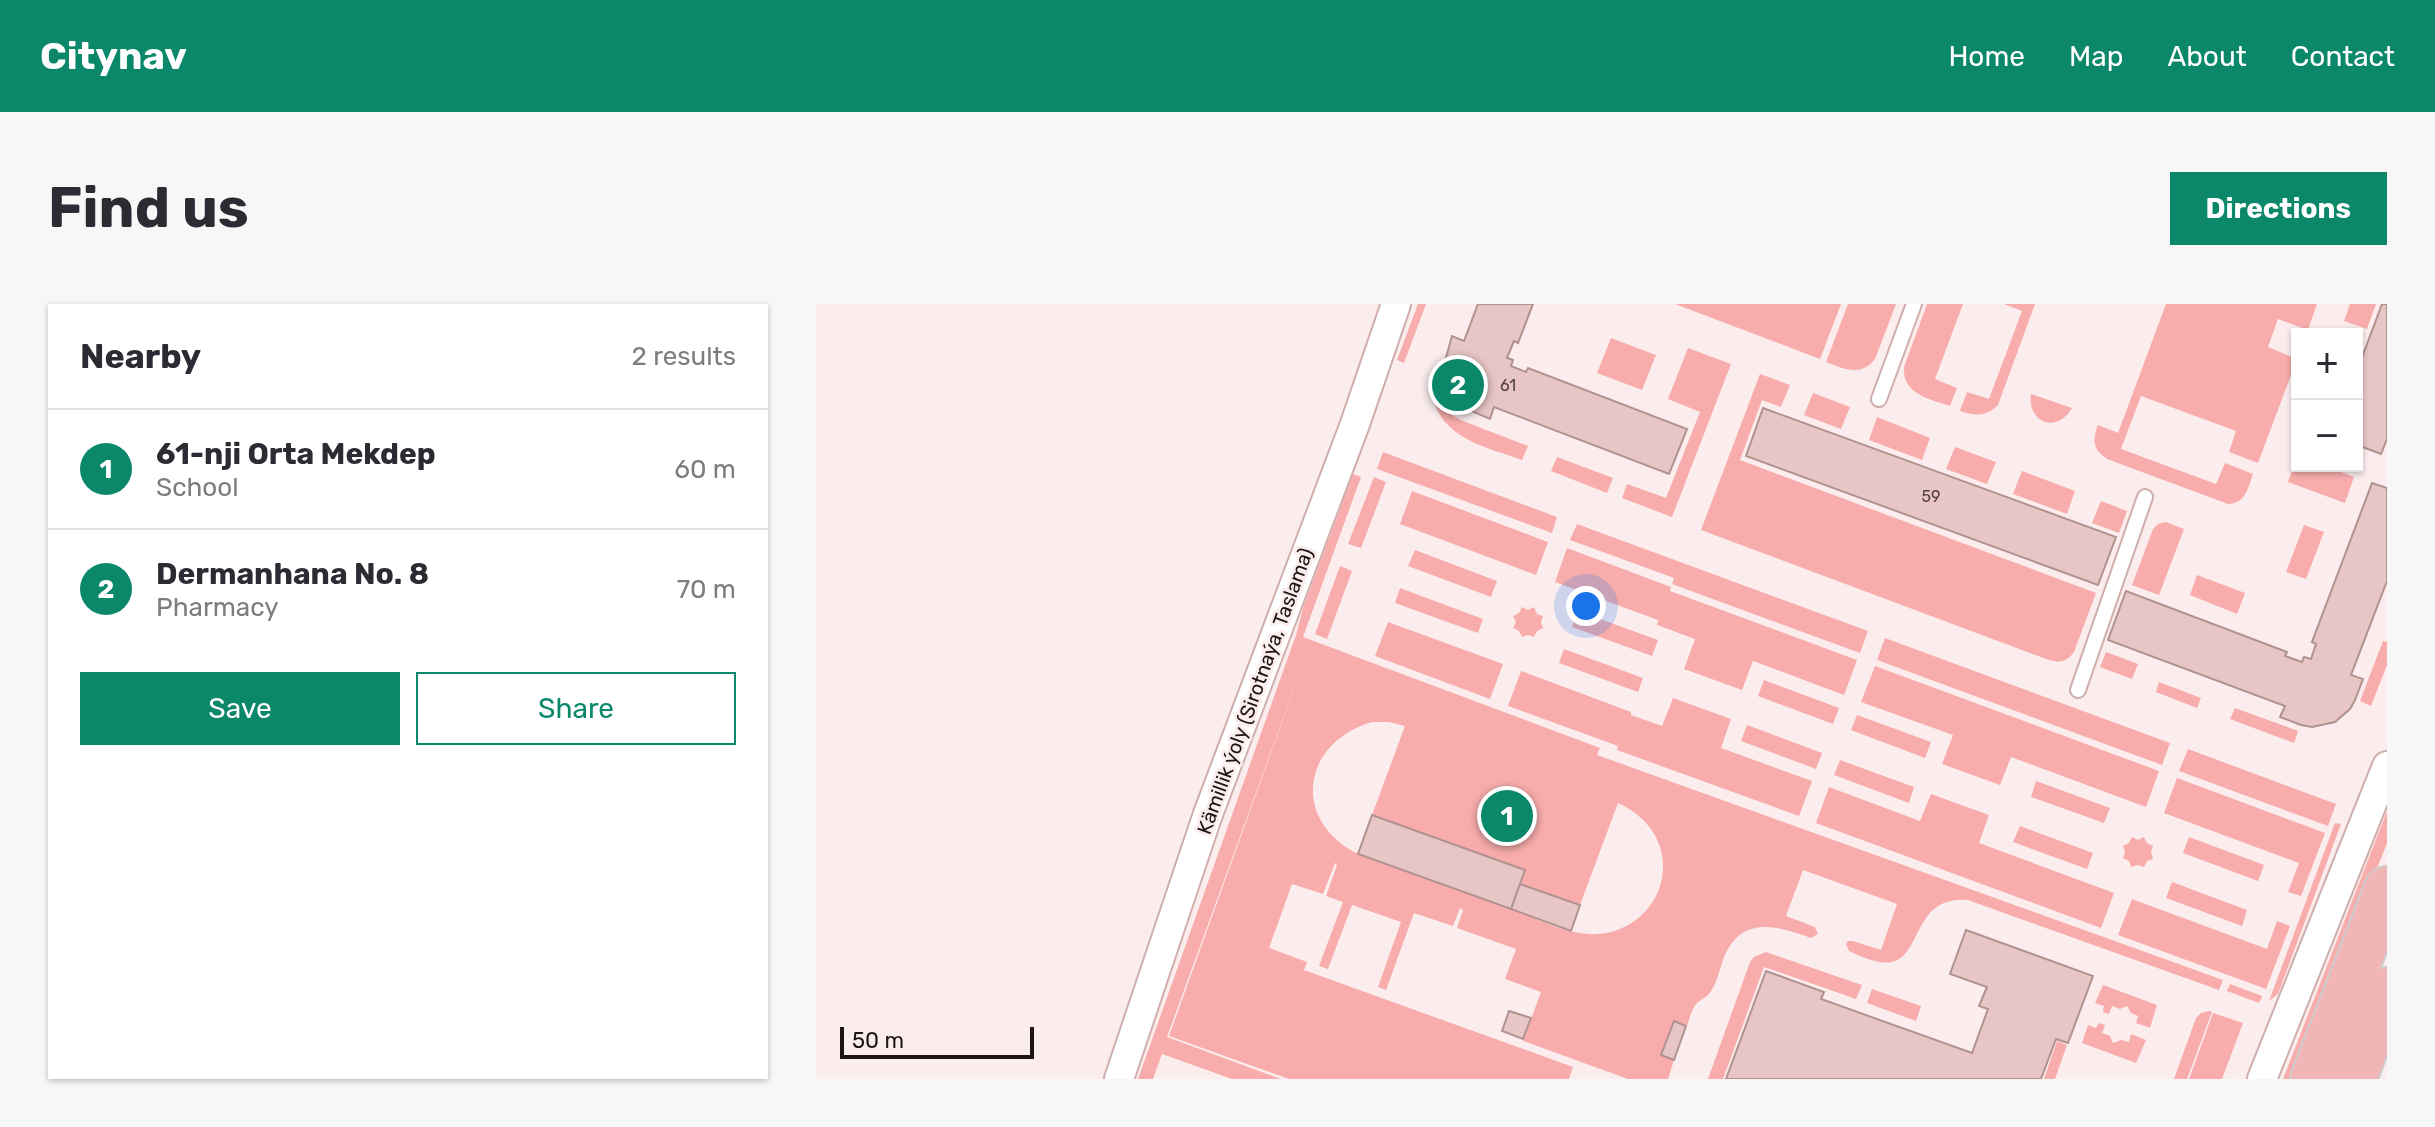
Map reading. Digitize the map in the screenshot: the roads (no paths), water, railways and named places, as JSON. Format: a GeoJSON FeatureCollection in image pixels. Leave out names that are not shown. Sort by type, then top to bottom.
{"type":"FeatureCollection","features":[{"type":"Feature","properties":{"kind":"main road"},"geometry":{"type":"LineString","coordinates":[[2313,1079],[2387,889]]}},
{"type":"Feature","properties":{"kind":"main road"},"geometry":{"type":"LineString","coordinates":[[2354,1079],[2387,990]]}},
{"type":"Feature","properties":{"kind":"street","name":"Kämillik ýoly (Sirotnaýa, Taslama)"},"geometry":{"type":"LineString","coordinates":[[1119,1079],[1208,814],[1355,424],[1396,304]]}},
{"type":"Feature","properties":{"kind":"street"},"geometry":{"type":"LineString","coordinates":[[2262,1079],[2387,766]]}},
{"type":"Feature","properties":{"kind":"lane"},"geometry":{"type":"LineString","coordinates":[[1879,399],[1914,304]]}},
{"type":"Feature","properties":{"kind":"lane"},"geometry":{"type":"LineString","coordinates":[[2078,690],[2145,497]]}},
{"type":"Feature","properties":{"kind":"place","name":"Dermanhana No. 8"},"geometry":{"type":"Point","coordinates":[1458,385]}},
{"type":"Feature","properties":{"kind":"place","name":"61-nji Orta Mekdep"},"geometry":{"type":"Point","coordinates":[1507,816]}}]}
